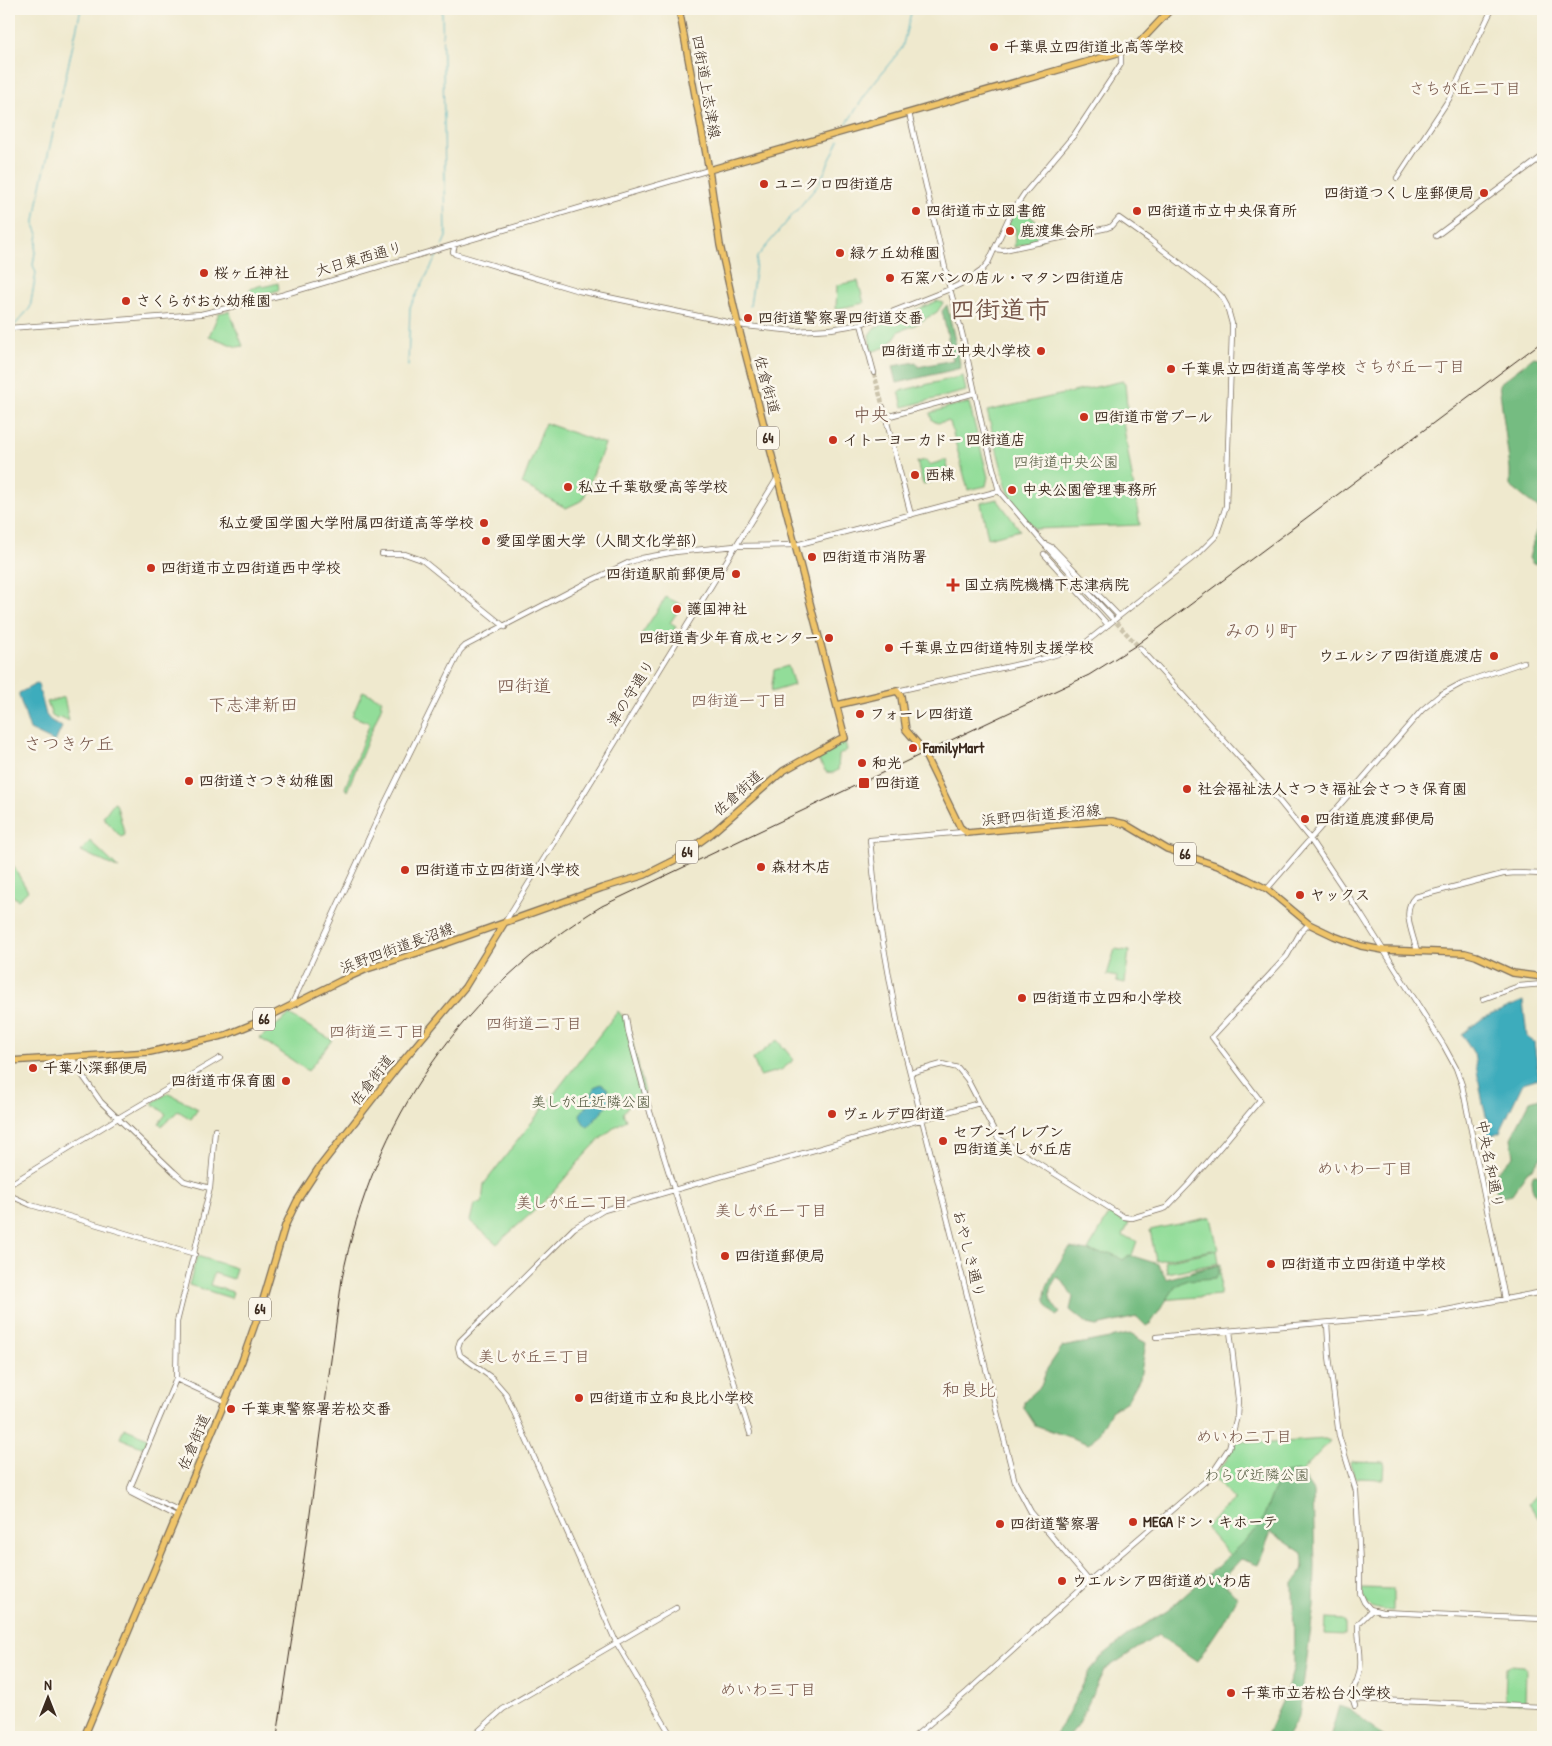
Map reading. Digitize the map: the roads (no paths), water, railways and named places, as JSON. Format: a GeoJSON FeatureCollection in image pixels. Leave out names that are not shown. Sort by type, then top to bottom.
{"type":"FeatureCollection","features":[{"type":"Feature","properties":{"kind":"main road","name":"四街道上志津線"},"geometry":{"type":"LineString","coordinates":[[679,9],[709,170]]}},
{"type":"Feature","properties":{"kind":"main road"},"geometry":{"type":"LineString","coordinates":[[709,170],[1121,52],[1138,44],[1170,9]]}},
{"type":"Feature","properties":{"kind":"main road","name":"佐倉街道"},"geometry":{"type":"LineString","coordinates":[[84,1737],[251,1337],[280,1241],[297,1201],[318,1170],[396,1069],[465,987],[505,922],[593,891],[645,876],[675,860],[711,834],[783,770],[845,738],[738,325],[720,245],[709,170]]}},
{"type":"Feature","properties":{"kind":"main road"},"geometry":{"type":"LineString","coordinates":[[837,705],[897,691]]}},
{"type":"Feature","properties":{"kind":"main road","name":"浜野四街道長沼線"},"geometry":{"type":"LineString","coordinates":[[897,691],[901,696],[906,730],[919,745],[964,832],[1100,821],[1120,822],[1130,826],[1167,849],[1219,866],[1267,890],[1309,924],[1334,936],[1362,946],[1383,950],[1471,954],[1513,973],[1543,977]]}},
{"type":"Feature","properties":{"kind":"main road","name":"浜野四街道長沼線"},"geometry":{"type":"LineString","coordinates":[[9,1061],[150,1052],[205,1041],[238,1031],[366,969],[505,922]]}},
{"type":"Feature","properties":{"kind":"street"},"geometry":{"type":"LineString","coordinates":[[1397,178],[1449,99],[1492,9]]}},
{"type":"Feature","properties":{"kind":"street"},"geometry":{"type":"LineString","coordinates":[[455,244],[455,254],[579,290],[738,325],[795,331],[831,329],[861,324],[967,282],[981,271],[988,263],[1010,215],[1024,194],[1074,134],[1121,64],[1121,52]]}},
{"type":"Feature","properties":{"kind":"street"},"geometry":{"type":"LineString","coordinates":[[909,113],[1000,491],[1042,543],[1111,617]]}},
{"type":"Feature","properties":{"kind":"street"},"geometry":{"type":"LineString","coordinates":[[1436,236],[1543,156]]}},
{"type":"Feature","properties":{"kind":"street","name":"大日東西通り"},"geometry":{"type":"LineString","coordinates":[[9,328],[215,312],[282,295],[709,170]]}},
{"type":"Feature","properties":{"kind":"street"},"geometry":{"type":"LineString","coordinates":[[897,691],[1062,653],[1085,644],[1199,552],[1216,536],[1227,500],[1232,324],[1227,306],[1222,297],[1211,286],[1119,218],[1112,226],[1098,230],[1004,250],[994,249]]}},
{"type":"Feature","properties":{"kind":"street"},"geometry":{"type":"LineString","coordinates":[[861,324],[874,373]]}},
{"type":"Feature","properties":{"kind":"street"},"geometry":{"type":"LineString","coordinates":[[886,417],[975,393]]}},
{"type":"Feature","properties":{"kind":"street"},"geometry":{"type":"LineString","coordinates":[[883,407],[910,515]]}},
{"type":"Feature","properties":{"kind":"street","name":"津の守通り"},"geometry":{"type":"LineString","coordinates":[[505,922],[778,477]]}},
{"type":"Feature","properties":{"kind":"street"},"geometry":{"type":"LineString","coordinates":[[291,1006],[385,803],[460,651],[465,646],[630,562],[676,552],[736,546],[796,545],[1000,491]]}},
{"type":"Feature","properties":{"kind":"street"},"geometry":{"type":"LineString","coordinates":[[1042,543],[1053,548],[1119,616]]}},
{"type":"Feature","properties":{"kind":"street"},"geometry":{"type":"LineString","coordinates":[[382,554],[404,554],[422,560],[505,627]]}},
{"type":"Feature","properties":{"kind":"street"},"geometry":{"type":"LineString","coordinates":[[1044,554],[1108,625]]}},
{"type":"Feature","properties":{"kind":"street","name":"中央名和通り"},"geometry":{"type":"LineString","coordinates":[[1140,648],[1280,802],[1310,839],[1362,916],[1444,1046],[1456,1068],[1462,1086],[1505,1299]]}},
{"type":"Feature","properties":{"kind":"street"},"geometry":{"type":"LineString","coordinates":[[1267,890],[1422,710],[1440,695],[1462,683],[1524,662]]}},
{"type":"Feature","properties":{"kind":"street","name":"おやしき通り"},"geometry":{"type":"LineString","coordinates":[[964,832],[870,840],[878,909],[895,1011],[1015,1482],[1031,1512],[1089,1581]]}},
{"type":"Feature","properties":{"kind":"street"},"geometry":{"type":"LineString","coordinates":[[1417,951],[1408,909],[1415,897],[1503,874],[1543,874]]}},
{"type":"Feature","properties":{"kind":"street"},"geometry":{"type":"LineString","coordinates":[[910,1073],[942,1064],[958,1068],[967,1079],[998,1138],[1120,1215],[1132,1218],[1166,1208],[1189,1184],[1260,1100],[1212,1037],[1287,956],[1300,933],[1309,924]]}},
{"type":"Feature","properties":{"kind":"street"},"geometry":{"type":"LineString","coordinates":[[1483,999],[1519,986],[1543,984]]}},
{"type":"Feature","properties":{"kind":"street"},"geometry":{"type":"LineString","coordinates":[[626,1017],[650,1112],[750,1433]]}},
{"type":"Feature","properties":{"kind":"street"},"geometry":{"type":"LineString","coordinates":[[72,1058],[101,1102],[120,1118],[184,1181],[210,1188]]}},
{"type":"Feature","properties":{"kind":"street"},"geometry":{"type":"LineString","coordinates":[[9,1185],[220,1058]]}},
{"type":"Feature","properties":{"kind":"street"},"geometry":{"type":"LineString","coordinates":[[672,1737],[616,1642],[506,1394],[492,1378],[460,1355],[458,1347],[460,1342],[574,1228],[604,1210],[979,1103]]}},
{"type":"Feature","properties":{"kind":"street"},"geometry":{"type":"LineString","coordinates":[[177,1513],[131,1493],[130,1488],[176,1379],[177,1322],[210,1188],[215,1130]]}},
{"type":"Feature","properties":{"kind":"street"},"geometry":{"type":"LineString","coordinates":[[9,1195],[31,1205],[195,1254]]}},
{"type":"Feature","properties":{"kind":"street"},"geometry":{"type":"LineString","coordinates":[[1156,1337],[1425,1314],[1543,1292]]}},
{"type":"Feature","properties":{"kind":"street"},"geometry":{"type":"LineString","coordinates":[[1327,1323],[1339,1436],[1356,1491],[1360,1593],[1364,1602],[1372,1610],[1382,1612],[1543,1619]]}},
{"type":"Feature","properties":{"kind":"street"},"geometry":{"type":"LineString","coordinates":[[914,1737],[982,1679],[1089,1581],[1209,1478],[1229,1448],[1237,1416],[1238,1399],[1230,1331]]}},
{"type":"Feature","properties":{"kind":"street"},"geometry":{"type":"LineString","coordinates":[[176,1379],[224,1401]]}},
{"type":"Feature","properties":{"kind":"street"},"geometry":{"type":"LineString","coordinates":[[472,1737],[503,1710],[676,1608]]}},
{"type":"Feature","properties":{"kind":"street"},"geometry":{"type":"LineString","coordinates":[[1355,1706],[1351,1693],[1357,1682],[1362,1657],[1358,1638],[1358,1624],[1372,1610]]}},
{"type":"Feature","properties":{"kind":"street"},"geometry":{"type":"LineString","coordinates":[[1352,1699],[1543,1707]]}},
{"type":"Feature","properties":{"kind":"water"},"geometry":{"type":"Polygon","coordinates":[[[38,684],[46,715],[50,720],[62,727],[55,742],[30,730],[19,693],[38,684]]]}},
{"type":"Feature","properties":{"kind":"water"},"geometry":{"type":"Polygon","coordinates":[[[1523,1001],[1527,1037],[1534,1042],[1539,1078],[1523,1083],[1500,1132],[1489,1136],[1486,1129],[1490,1123],[1483,1104],[1474,1054],[1462,1034],[1483,1018],[1523,1001]]]}},
{"type":"Feature","properties":{"kind":"water"},"geometry":{"type":"Polygon","coordinates":[[[601,1084],[607,1088],[611,1099],[588,1127],[582,1122],[580,1114],[591,1101],[594,1087],[601,1084]]]}},
{"type":"Feature","properties":{"kind":"waterway"},"geometry":{"type":"LineString","coordinates":[[14,326],[30,308],[36,273],[33,265],[38,234],[35,221],[40,190],[81,9]]}},
{"type":"Feature","properties":{"kind":"waterway"},"geometry":{"type":"LineString","coordinates":[[442,9],[446,237],[442,246]]}},
{"type":"Feature","properties":{"kind":"waterway"},"geometry":{"type":"LineString","coordinates":[[847,123],[872,85],[902,48],[912,9]]}},
{"type":"Feature","properties":{"kind":"waterway"},"geometry":{"type":"LineString","coordinates":[[750,306],[757,257],[819,184],[839,140]]}},
{"type":"Feature","properties":{"kind":"waterway"},"geometry":{"type":"LineString","coordinates":[[408,366],[410,307],[439,252]]}},
{"type":"Feature","properties":{"kind":"waterway"},"geometry":{"type":"LineString","coordinates":[[9,351],[9,370]]}},
{"type":"Feature","properties":{"kind":"tunnel"},"geometry":{"type":"LineString","coordinates":[[874,373],[883,407]]}},
{"type":"Feature","properties":{"kind":"tunnel"},"geometry":{"type":"LineString","coordinates":[[1112,618],[1140,648]]}},
{"type":"Feature","properties":{"kind":"railway"},"geometry":{"type":"LineString","coordinates":[[277,1737],[304,1558],[342,1279],[356,1221],[376,1165],[401,1113],[432,1064],[467,1019],[507,977],[552,939],[602,906],[1089,675],[1135,646],[1543,341]]}},
{"type":"Feature","properties":{"kind":"place","name":"千葉県立四街道北高等学校"},"geometry":{"type":"Point","coordinates":[994,47]}},
{"type":"Feature","properties":{"kind":"place","name":"ユニクロ四街道店"},"geometry":{"type":"Point","coordinates":[764,184]}},
{"type":"Feature","properties":{"kind":"place","name":"四街道つくし座郵便局"},"geometry":{"type":"Point","coordinates":[1484,193]}},
{"type":"Feature","properties":{"kind":"place","name":"四街道市立図書館"},"geometry":{"type":"Point","coordinates":[916,211]}},
{"type":"Feature","properties":{"kind":"place","name":"四街道市立中央保育所"},"geometry":{"type":"Point","coordinates":[1137,211]}},
{"type":"Feature","properties":{"kind":"place","name":"鹿渡集会所"},"geometry":{"type":"Point","coordinates":[1010,231]}},
{"type":"Feature","properties":{"kind":"place","name":"緑ケ丘幼稚園"},"geometry":{"type":"Point","coordinates":[840,253]}},
{"type":"Feature","properties":{"kind":"place","name":"桜ヶ丘神社"},"geometry":{"type":"Point","coordinates":[204,273]}},
{"type":"Feature","properties":{"kind":"place","name":"石窯パンの店ル・マタン四街道店"},"geometry":{"type":"Point","coordinates":[890,278]}},
{"type":"Feature","properties":{"kind":"place","name":"さくらがおか幼稚園"},"geometry":{"type":"Point","coordinates":[126,301]}},
{"type":"Feature","properties":{"kind":"place","name":"四街道警察署四街道交番"},"geometry":{"type":"Point","coordinates":[748,318]}},
{"type":"Feature","properties":{"kind":"place","name":"四街道市立中央小学校"},"geometry":{"type":"Point","coordinates":[1041,351]}},
{"type":"Feature","properties":{"kind":"place","name":"千葉県立四街道高等学校"},"geometry":{"type":"Point","coordinates":[1171,369]}},
{"type":"Feature","properties":{"kind":"place","name":"四街道市営プール"},"geometry":{"type":"Point","coordinates":[1084,417]}},
{"type":"Feature","properties":{"kind":"place","name":"イトーヨーカドー 四街道店"},"geometry":{"type":"Point","coordinates":[833,440]}},
{"type":"Feature","properties":{"kind":"place","name":"西棟"},"geometry":{"type":"Point","coordinates":[915,475]}},
{"type":"Feature","properties":{"kind":"place","name":"私立千葉敬愛高等学校"},"geometry":{"type":"Point","coordinates":[568,487]}},
{"type":"Feature","properties":{"kind":"place","name":"中央公園管理事務所"},"geometry":{"type":"Point","coordinates":[1012,490]}},
{"type":"Feature","properties":{"kind":"place","name":"私立愛国学園大学附属四街道高等学校"},"geometry":{"type":"Point","coordinates":[484,523]}},
{"type":"Feature","properties":{"kind":"place","name":"愛国学園大学（人間文化学部）"},"geometry":{"type":"Point","coordinates":[486,541]}},
{"type":"Feature","properties":{"kind":"place","name":"四街道市消防署"},"geometry":{"type":"Point","coordinates":[812,557]}},
{"type":"Feature","properties":{"kind":"place","name":"四街道市立四街道西中学校"},"geometry":{"type":"Point","coordinates":[151,568]}},
{"type":"Feature","properties":{"kind":"place","name":"四街道駅前郵便局"},"geometry":{"type":"Point","coordinates":[736,574]}},
{"type":"Feature","properties":{"kind":"place","name":"国立病院機構下志津病院"},"geometry":{"type":"Point","coordinates":[953,585]}},
{"type":"Feature","properties":{"kind":"place","name":"護国神社"},"geometry":{"type":"Point","coordinates":[677,609]}},
{"type":"Feature","properties":{"kind":"place","name":"四街道青少年育成センター"},"geometry":{"type":"Point","coordinates":[829,638]}},
{"type":"Feature","properties":{"kind":"place","name":"千葉県立四街道特別支援学校"},"geometry":{"type":"Point","coordinates":[889,648]}},
{"type":"Feature","properties":{"kind":"place","name":"ウエルシア四街道鹿渡店"},"geometry":{"type":"Point","coordinates":[1494,656]}},
{"type":"Feature","properties":{"kind":"place","name":"フォーレ四街道"},"geometry":{"type":"Point","coordinates":[860,714]}},
{"type":"Feature","properties":{"kind":"place","name":"FamilyMart"},"geometry":{"type":"Point","coordinates":[913,748]}},
{"type":"Feature","properties":{"kind":"place","name":"和光"},"geometry":{"type":"Point","coordinates":[862,763]}},
{"type":"Feature","properties":{"kind":"place","name":"四街道さつき幼稚園"},"geometry":{"type":"Point","coordinates":[189,781]}},
{"type":"Feature","properties":{"kind":"place","name":"四街道"},"geometry":{"type":"Point","coordinates":[864,783]}},
{"type":"Feature","properties":{"kind":"place","name":"社会福祉法人さつき福祉会さつき保育園"},"geometry":{"type":"Point","coordinates":[1187,789]}},
{"type":"Feature","properties":{"kind":"place","name":"四街道鹿渡郵便局"},"geometry":{"type":"Point","coordinates":[1305,819]}},
{"type":"Feature","properties":{"kind":"place","name":"森材木店"},"geometry":{"type":"Point","coordinates":[761,867]}},
{"type":"Feature","properties":{"kind":"place","name":"四街道市立四街道小学校"},"geometry":{"type":"Point","coordinates":[405,870]}},
{"type":"Feature","properties":{"kind":"place","name":"ヤックス"},"geometry":{"type":"Point","coordinates":[1300,895]}},
{"type":"Feature","properties":{"kind":"place","name":"四街道市立四和小学校"},"geometry":{"type":"Point","coordinates":[1022,998]}},
{"type":"Feature","properties":{"kind":"place","name":"千葉小深郵便局"},"geometry":{"type":"Point","coordinates":[33,1068]}},
{"type":"Feature","properties":{"kind":"place","name":"四街道市保育園"},"geometry":{"type":"Point","coordinates":[286,1081]}},
{"type":"Feature","properties":{"kind":"place","name":"ヴェルデ四街道"},"geometry":{"type":"Point","coordinates":[832,1114]}},
{"type":"Feature","properties":{"kind":"place","name":"セブン-イレブン 四街道美しが丘店"},"geometry":{"type":"Point","coordinates":[943,1141]}},
{"type":"Feature","properties":{"kind":"place","name":"四街道郵便局"},"geometry":{"type":"Point","coordinates":[725,1256]}},
{"type":"Feature","properties":{"kind":"place","name":"四街道市立四街道中学校"},"geometry":{"type":"Point","coordinates":[1271,1264]}},
{"type":"Feature","properties":{"kind":"place","name":"四街道市立和良比小学校"},"geometry":{"type":"Point","coordinates":[579,1398]}},
{"type":"Feature","properties":{"kind":"place","name":"千葉東警察署若松交番"},"geometry":{"type":"Point","coordinates":[231,1409]}},
{"type":"Feature","properties":{"kind":"place","name":"MEGAドン・キホーテ"},"geometry":{"type":"Point","coordinates":[1133,1522]}},
{"type":"Feature","properties":{"kind":"place","name":"四街道警察署"},"geometry":{"type":"Point","coordinates":[1000,1524]}},
{"type":"Feature","properties":{"kind":"place","name":"ウエルシア四街道めいわ店"},"geometry":{"type":"Point","coordinates":[1062,1581]}},
{"type":"Feature","properties":{"kind":"place","name":"千葉市立若松台小学校"},"geometry":{"type":"Point","coordinates":[1231,1693]}},
{"type":"Feature","properties":{"kind":"district","name":"さちが丘二丁目"},"geometry":{"type":"Point","coordinates":[1465,88]}},
{"type":"Feature","properties":{"kind":"district","name":"四街道市"},"geometry":{"type":"Point","coordinates":[1000,309]}},
{"type":"Feature","properties":{"kind":"district","name":"さちが丘一丁目"},"geometry":{"type":"Point","coordinates":[1409,366]}},
{"type":"Feature","properties":{"kind":"district","name":"中央"},"geometry":{"type":"Point","coordinates":[871,415]}},
{"type":"Feature","properties":{"kind":"district","name":"みのり町"},"geometry":{"type":"Point","coordinates":[1261,631]}},
{"type":"Feature","properties":{"kind":"district","name":"四街道"},"geometry":{"type":"Point","coordinates":[524,686]}},
{"type":"Feature","properties":{"kind":"district","name":"四街道一丁目"},"geometry":{"type":"Point","coordinates":[739,700]}},
{"type":"Feature","properties":{"kind":"district","name":"下志津新田"},"geometry":{"type":"Point","coordinates":[253,705]}},
{"type":"Feature","properties":{"kind":"district","name":"さつきケ丘"},"geometry":{"type":"Point","coordinates":[69,744]}},
{"type":"Feature","properties":{"kind":"district","name":"四街道二丁目"},"geometry":{"type":"Point","coordinates":[534,1023]}},
{"type":"Feature","properties":{"kind":"district","name":"四街道三丁目"},"geometry":{"type":"Point","coordinates":[377,1031]}},
{"type":"Feature","properties":{"kind":"district","name":"めいわ一丁目"},"geometry":{"type":"Point","coordinates":[1365,1168]}},
{"type":"Feature","properties":{"kind":"district","name":"美しが丘二丁目"},"geometry":{"type":"Point","coordinates":[572,1202]}},
{"type":"Feature","properties":{"kind":"district","name":"美しが丘一丁目"},"geometry":{"type":"Point","coordinates":[771,1210]}},
{"type":"Feature","properties":{"kind":"district","name":"美しが丘三丁目"},"geometry":{"type":"Point","coordinates":[534,1356]}},
{"type":"Feature","properties":{"kind":"district","name":"和良比"},"geometry":{"type":"Point","coordinates":[969,1390]}},
{"type":"Feature","properties":{"kind":"district","name":"めいわ二丁目"},"geometry":{"type":"Point","coordinates":[1244,1436]}},
{"type":"Feature","properties":{"kind":"district","name":"めいわ三丁目"},"geometry":{"type":"Point","coordinates":[768,1689]}},
{"type":"Feature","properties":{"kind":"park label","name":"四街道中央公園"},"geometry":{"type":"Point","coordinates":[1066,462]}},
{"type":"Feature","properties":{"kind":"park label","name":"美しが丘近隣公園"},"geometry":{"type":"Point","coordinates":[591,1102]}},
{"type":"Feature","properties":{"kind":"park label","name":"わらび近隣公園"},"geometry":{"type":"Point","coordinates":[1257,1475]}}]}
